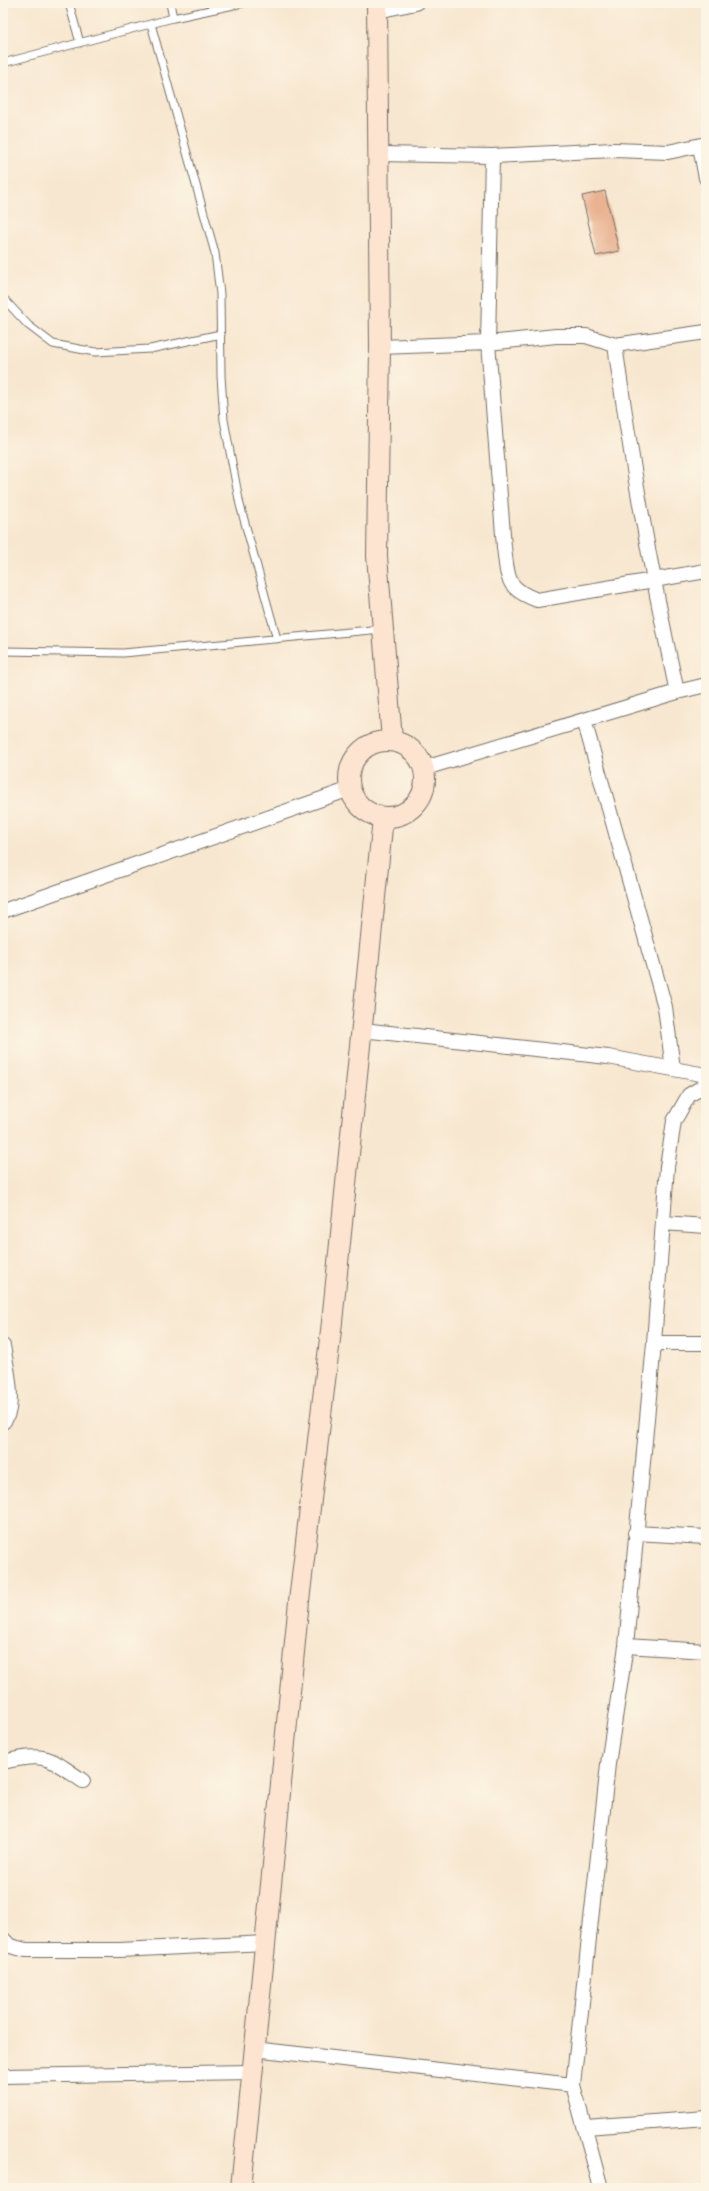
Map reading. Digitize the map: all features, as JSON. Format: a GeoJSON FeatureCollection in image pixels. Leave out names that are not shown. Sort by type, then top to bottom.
{"type":"FeatureCollection","features":[{"type":"Feature","properties":{"kind":"street"},"geometry":{"type":"LineString","coordinates":[[392,740],[377,556],[380,347],[377,7],[416,3]]}},
{"type":"Feature","properties":{"kind":"street"},"geometry":{"type":"LineString","coordinates":[[379,154],[492,156],[614,150],[668,152],[703,146],[706,178]]}},
{"type":"Feature","properties":{"kind":"street"},"geometry":{"type":"LineString","coordinates":[[492,156],[488,343],[504,547],[508,578],[520,593],[537,600],[706,571]]}},
{"type":"Feature","properties":{"kind":"street"},"geometry":{"type":"LineString","coordinates":[[380,347],[488,343],[556,336],[586,336],[615,345],[706,332]]}},
{"type":"Feature","properties":{"kind":"street"},"geometry":{"type":"LineString","coordinates":[[615,345],[627,432],[653,581],[677,692]]}},
{"type":"Feature","properties":{"kind":"street"},"geometry":{"type":"LineString","coordinates":[[425,768],[677,692],[706,685]]}},
{"type":"Feature","properties":{"kind":"street"},"geometry":{"type":"LineString","coordinates":[[584,720],[665,1007],[673,1069]]}},
{"type":"Feature","properties":{"kind":"street"},"geometry":{"type":"LineString","coordinates":[[392,740],[407,745],[418,755],[425,768],[426,783],[421,798],[412,809],[398,816],[383,818],[368,813],[357,803],[350,789],[349,774],[354,760],[364,748],[377,741],[392,740]]}},
{"type":"Feature","properties":{"kind":"street"},"geometry":{"type":"LineString","coordinates":[[3,911],[350,789]]}},
{"type":"Feature","properties":{"kind":"street"},"geometry":{"type":"LineString","coordinates":[[241,2188],[299,1601],[332,1322],[383,818]]}},
{"type":"Feature","properties":{"kind":"street"},"geometry":{"type":"LineString","coordinates":[[362,1030],[608,1057],[706,1075]]}},
{"type":"Feature","properties":{"kind":"street"},"geometry":{"type":"LineString","coordinates":[[601,2188],[586,2127],[573,2085],[608,1764],[626,1646],[635,1534],[654,1343],[667,1167],[674,1121],[689,1095],[706,1085]]}},
{"type":"Feature","properties":{"kind":"street"},"geometry":{"type":"LineString","coordinates":[[663,1223],[706,1226]]}},
{"type":"Feature","properties":{"kind":"street"},"geometry":{"type":"LineString","coordinates":[[654,1343],[706,1340]]}},
{"type":"Feature","properties":{"kind":"street"},"geometry":{"type":"LineString","coordinates":[[3,1346],[10,1403],[7,1418],[3,1422]]}},
{"type":"Feature","properties":{"kind":"street"},"geometry":{"type":"LineString","coordinates":[[635,1534],[706,1537]]}},
{"type":"Feature","properties":{"kind":"street"},"geometry":{"type":"LineString","coordinates":[[626,1646],[706,1651]]}},
{"type":"Feature","properties":{"kind":"street"},"geometry":{"type":"LineString","coordinates":[[3,1762],[40,1756],[52,1760],[83,1781]]}},
{"type":"Feature","properties":{"kind":"street"},"geometry":{"type":"LineString","coordinates":[[3,1939],[10,1946],[26,1950],[120,1950],[265,1943]]}},
{"type":"Feature","properties":{"kind":"street"},"geometry":{"type":"LineString","coordinates":[[254,2049],[573,2085]]}},
{"type":"Feature","properties":{"kind":"street"},"geometry":{"type":"LineString","coordinates":[[3,2076],[252,2072]]}},
{"type":"Feature","properties":{"kind":"street"},"geometry":{"type":"LineString","coordinates":[[586,2127],[706,2118]]}},
{"type":"Feature","properties":{"kind":"lane"},"geometry":{"type":"LineString","coordinates":[[69,3],[80,43]]}},
{"type":"Feature","properties":{"kind":"lane"},"geometry":{"type":"LineString","coordinates":[[170,3],[173,18]]}},
{"type":"Feature","properties":{"kind":"lane"},"geometry":{"type":"LineString","coordinates":[[3,63],[173,18],[243,3]]}},
{"type":"Feature","properties":{"kind":"lane"},"geometry":{"type":"LineString","coordinates":[[151,24],[215,253],[220,294],[221,376],[224,420],[240,505],[277,639]]}},
{"type":"Feature","properties":{"kind":"lane"},"geometry":{"type":"LineString","coordinates":[[3,298],[28,325],[54,344],[95,352],[150,349],[221,334]]}},
{"type":"Feature","properties":{"kind":"lane"},"geometry":{"type":"LineString","coordinates":[[3,651],[123,653],[382,629]]}},
{"type":"Feature","properties":{"kind":"building"},"geometry":{"type":"Polygon","coordinates":[[[605,191],[619,251],[596,256],[582,196],[605,191]]]}}]}
